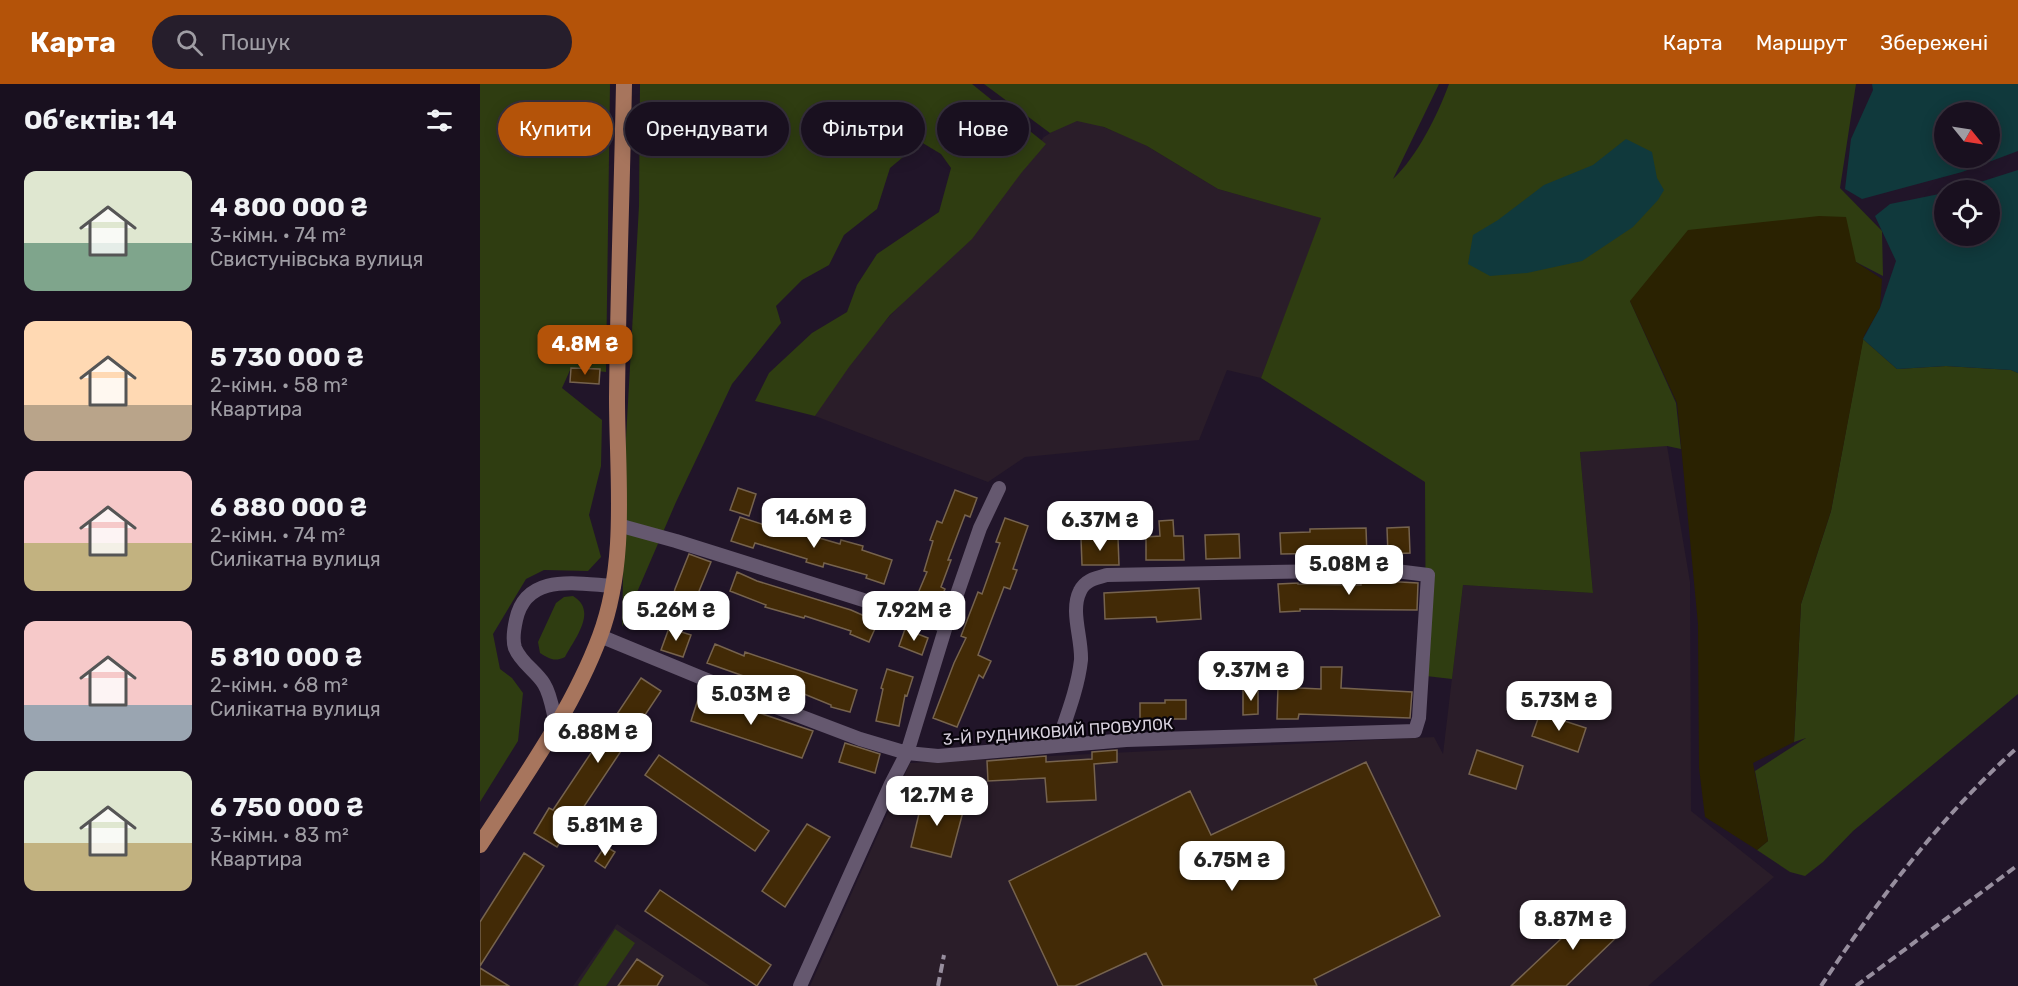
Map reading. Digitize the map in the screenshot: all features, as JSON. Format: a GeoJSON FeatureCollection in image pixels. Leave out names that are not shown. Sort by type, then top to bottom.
{"type":"FeatureCollection","features":[{"type":"Feature","properties":{"kind":"main road"},"geometry":{"type":"LineString","coordinates":[[480,845],[556,724],[585,671],[600,636],[614,586],[618,525],[617,398],[624,84]]}},
{"type":"Feature","properties":{"kind":"street"},"geometry":{"type":"LineString","coordinates":[[800,986],[907,753],[946,626],[980,528],[999,488]]}},
{"type":"Feature","properties":{"kind":"street"},"geometry":{"type":"LineString","coordinates":[[618,525],[946,626]]}},
{"type":"Feature","properties":{"kind":"street","name":"3-Й РУДНИКОВИЙ ПРОВУЛОК"},"geometry":{"type":"LineString","coordinates":[[600,636],[736,692],[860,739],[907,753],[938,756],[1126,740],[1415,730],[1419,718],[1428,575],[1379,570],[1107,575],[1094,579],[1084,584],[1078,594],[1076,605],[1081,659],[1073,695],[1057,745]]}},
{"type":"Feature","properties":{"kind":"street"},"geometry":{"type":"LineString","coordinates":[[556,724],[544,685],[520,658],[514,646],[518,611],[530,594],[541,586],[563,584],[614,586]]}},
{"type":"Feature","properties":{"kind":"shaded area"},"geometry":{"type":"Polygon","coordinates":[[[1872,84],[2018,84],[2018,151],[2000,158],[2000,102],[1934,102],[1934,168],[1973,168],[1962,172],[1862,199],[1845,189],[1851,139],[1873,90],[1872,84]]]}},
{"type":"Feature","properties":{"kind":"shaded area"},"geometry":{"type":"Polygon","coordinates":[[[1077,116],[1142,143],[1218,189],[1322,218],[1261,378],[1227,370],[1199,440],[1025,457],[988,482],[815,416],[844,365],[932,271],[1044,137],[1077,116]]]}},
{"type":"Feature","properties":{"kind":"shaded area"},"geometry":{"type":"Polygon","coordinates":[[[1626,139],[1652,152],[1657,178],[1664,190],[1658,200],[1633,227],[1582,261],[1527,273],[1490,276],[1468,264],[1473,235],[1498,220],[1544,185],[1593,165],[1626,139]]]}},
{"type":"Feature","properties":{"kind":"shaded area"},"geometry":{"type":"Polygon","coordinates":[[[2018,170],[2018,373],[2011,370],[1946,366],[1897,369],[1863,339],[1880,308],[1896,261],[1875,216],[1890,204],[1934,195],[1934,246],[2000,246],[2000,180],[1986,180],[2018,170]]]}},
{"type":"Feature","properties":{"kind":"shaded area"},"geometry":{"type":"Polygon","coordinates":[[[1666,440],[1690,582],[1691,811],[1774,877],[1648,986],[810,986],[910,763],[1434,737],[1443,754],[1463,585],[1593,593],[1580,452],[1666,440]]]}},
{"type":"Feature","properties":{"kind":"shaded area"},"geometry":{"type":"Polygon","coordinates":[[[617,924],[710,986],[573,986],[617,924]]]}},
{"type":"Feature","properties":{"kind":"green space"},"geometry":{"type":"Polygon","coordinates":[[[480,84],[610,84],[610,102],[498,102],[498,156],[609,156],[606,372],[571,368],[562,388],[602,420],[601,466],[589,515],[601,557],[588,571],[544,570],[526,579],[493,634],[500,669],[512,678],[523,693],[518,741],[480,802],[480,84]]]}},
{"type":"Feature","properties":{"kind":"green space"},"geometry":{"type":"Polygon","coordinates":[[[640,84],[972,84],[994,102],[937,102],[937,152],[925,144],[925,102],[801,102],[801,156],[904,156],[890,168],[877,209],[844,235],[829,265],[802,280],[776,306],[781,323],[732,384],[676,502],[622,627],[626,438],[639,206],[639,156],[789,156],[789,102],[640,102],[640,84]]]}},
{"type":"Feature","properties":{"kind":"green space"},"geometry":{"type":"Polygon","coordinates":[[[984,84],[1439,84],[1393,179],[1402,170],[1426,135],[1449,84],[1856,84],[1840,188],[1882,231],[1883,276],[1856,262],[1630,301],[1676,403],[1681,449],[1667,446],[1580,452],[1593,593],[1463,585],[1452,679],[1426,676],[1425,482],[1261,378],[1321,218],[1218,189],[1147,146],[1104,127],[1077,121],[1050,133],[1029,117],[1029,102],[1008,102],[984,84]]]}},
{"type":"Feature","properties":{"kind":"green space"},"geometry":{"type":"Polygon","coordinates":[[[1029,130],[1046,144],[972,239],[890,315],[849,367],[815,416],[755,401],[769,373],[812,333],[847,312],[857,285],[877,254],[939,212],[951,168],[942,156],[1029,156],[1029,130]]]}},
{"type":"Feature","properties":{"kind":"green space"},"geometry":{"type":"Polygon","coordinates":[[[1863,339],[1897,369],[1946,366],[2011,370],[2018,373],[2018,694],[1853,831],[1823,862],[1805,876],[1790,872],[1757,850],[1768,841],[1755,771],[1806,738],[1794,742],[1801,604],[1831,511],[1863,339]]]}},
{"type":"Feature","properties":{"kind":"green space"},"geometry":{"type":"Polygon","coordinates":[[[573,596],[584,609],[579,633],[565,657],[555,660],[549,658],[540,653],[538,642],[556,603],[564,597],[573,596]]]}},
{"type":"Feature","properties":{"kind":"green space"},"geometry":{"type":"Polygon","coordinates":[[[615,929],[635,943],[606,986],[579,986],[578,985],[615,929]]]}},
{"type":"Feature","properties":{"kind":"sand"},"geometry":{"type":"Polygon","coordinates":[[[1819,216],[1846,217],[1856,262],[1882,279],[1880,308],[1864,336],[1831,511],[1801,604],[1794,742],[1753,763],[1768,841],[1757,850],[1705,817],[1699,768],[1698,624],[1677,403],[1630,301],[1688,230],[1819,216]]]}},
{"type":"Feature","properties":{"kind":"building"},"geometry":{"type":"Polygon","coordinates":[[[571,368],[600,369],[599,384],[570,382],[571,368]]]}},
{"type":"Feature","properties":{"kind":"building"},"geometry":{"type":"Polygon","coordinates":[[[738,488],[756,494],[749,516],[730,510],[738,488]]]}},
{"type":"Feature","properties":{"kind":"building"},"geometry":{"type":"Polygon","coordinates":[[[955,490],[977,498],[970,517],[965,515],[948,560],[951,560],[941,587],[945,589],[937,607],[916,598],[927,572],[924,571],[933,541],[930,540],[937,521],[942,523],[955,490]]]}},
{"type":"Feature","properties":{"kind":"building"},"geometry":{"type":"Polygon","coordinates":[[[740,517],[780,530],[781,527],[840,544],[841,540],[863,546],[862,550],[892,560],[884,584],[866,578],[867,575],[824,563],[823,567],[806,562],[807,559],[755,543],[753,548],[731,541],[740,517]]]}},
{"type":"Feature","properties":{"kind":"building"},"geometry":{"type":"Polygon","coordinates":[[[1005,518],[1028,526],[1013,569],[1017,570],[1010,589],[1004,587],[978,655],[991,661],[983,678],[979,675],[957,727],[933,718],[966,638],[961,636],[978,592],[982,594],[1000,543],[996,542],[1005,518]]]}},
{"type":"Feature","properties":{"kind":"building"},"geometry":{"type":"Polygon","coordinates":[[[1173,520],[1174,536],[1183,536],[1184,560],[1146,560],[1146,537],[1160,536],[1159,521],[1173,520]]]}},
{"type":"Feature","properties":{"kind":"building"},"geometry":{"type":"Polygon","coordinates":[[[1409,527],[1410,553],[1388,554],[1387,528],[1409,527]]]}},
{"type":"Feature","properties":{"kind":"building"},"geometry":{"type":"Polygon","coordinates":[[[1366,528],[1367,556],[1338,556],[1338,553],[1281,554],[1280,533],[1310,532],[1310,529],[1366,528]]]}},
{"type":"Feature","properties":{"kind":"building"},"geometry":{"type":"Polygon","coordinates":[[[1239,534],[1240,558],[1206,559],[1205,535],[1239,534]]]}},
{"type":"Feature","properties":{"kind":"building"},"geometry":{"type":"Polygon","coordinates":[[[1081,538],[1118,538],[1119,565],[1082,565],[1081,538]]]}},
{"type":"Feature","properties":{"kind":"building"},"geometry":{"type":"Polygon","coordinates":[[[689,554],[711,562],[697,596],[699,596],[694,614],[670,607],[689,554]]]}},
{"type":"Feature","properties":{"kind":"building"},"geometry":{"type":"Polygon","coordinates":[[[737,572],[757,581],[851,610],[878,622],[869,642],[850,634],[851,631],[805,616],[804,618],[765,607],[766,605],[730,591],[737,572]]]}},
{"type":"Feature","properties":{"kind":"building"},"geometry":{"type":"Polygon","coordinates":[[[1361,582],[1418,583],[1417,610],[1300,609],[1300,611],[1280,612],[1278,584],[1361,585],[1361,582]]]}},
{"type":"Feature","properties":{"kind":"building"},"geometry":{"type":"Polygon","coordinates":[[[1199,588],[1201,619],[1157,622],[1156,617],[1105,619],[1104,593],[1199,588]]]}},
{"type":"Feature","properties":{"kind":"building"},"geometry":{"type":"Polygon","coordinates":[[[669,628],[691,635],[683,657],[661,650],[669,628]]]}},
{"type":"Feature","properties":{"kind":"building"},"geometry":{"type":"Polygon","coordinates":[[[905,629],[928,638],[922,655],[899,646],[905,629]]]}},
{"type":"Feature","properties":{"kind":"building"},"geometry":{"type":"Polygon","coordinates":[[[715,644],[744,656],[745,652],[857,690],[850,712],[831,707],[831,705],[787,687],[786,689],[752,679],[707,663],[715,644]]]}},
{"type":"Feature","properties":{"kind":"building"},"geometry":{"type":"Polygon","coordinates":[[[1321,667],[1342,667],[1341,688],[1412,692],[1410,718],[1299,714],[1298,719],[1277,719],[1278,685],[1299,685],[1299,688],[1321,689],[1321,667]]]}},
{"type":"Feature","properties":{"kind":"building"},"geometry":{"type":"Polygon","coordinates":[[[887,669],[913,677],[907,696],[905,695],[899,726],[876,721],[883,689],[881,688],[887,669]]]}},
{"type":"Feature","properties":{"kind":"building"},"geometry":{"type":"Polygon","coordinates":[[[641,678],[661,691],[557,847],[534,833],[549,808],[553,810],[641,678]]]}},
{"type":"Feature","properties":{"kind":"building"},"geometry":{"type":"Polygon","coordinates":[[[1258,689],[1258,714],[1243,715],[1243,690],[1258,689]]]}},
{"type":"Feature","properties":{"kind":"building"},"geometry":{"type":"Polygon","coordinates":[[[700,693],[813,731],[802,758],[691,721],[700,693]]]}},
{"type":"Feature","properties":{"kind":"building"},"geometry":{"type":"Polygon","coordinates":[[[1165,700],[1186,700],[1186,719],[1160,719],[1160,723],[1140,723],[1140,703],[1165,703],[1165,700]]]}},
{"type":"Feature","properties":{"kind":"building"},"geometry":{"type":"Polygon","coordinates":[[[1540,713],[1586,728],[1578,752],[1532,736],[1540,713]]]}},
{"type":"Feature","properties":{"kind":"building"},"geometry":{"type":"Polygon","coordinates":[[[845,743],[880,754],[875,773],[839,762],[845,743]]]}},
{"type":"Feature","properties":{"kind":"building"},"geometry":{"type":"Polygon","coordinates":[[[1117,750],[1117,762],[1094,764],[1096,800],[1047,802],[1045,778],[988,781],[987,761],[1046,756],[1046,762],[1092,759],[1092,752],[1117,750]]]}},
{"type":"Feature","properties":{"kind":"building"},"geometry":{"type":"Polygon","coordinates":[[[1477,750],[1523,766],[1516,789],[1469,774],[1477,750]]]}},
{"type":"Feature","properties":{"kind":"building"},"geometry":{"type":"Polygon","coordinates":[[[659,755],[769,831],[755,851],[645,775],[659,755]]]}},
{"type":"Feature","properties":{"kind":"building"},"geometry":{"type":"Polygon","coordinates":[[[1366,762],[1440,916],[1314,979],[1317,986],[1163,986],[1146,953],[1075,986],[1058,986],[1009,881],[1190,791],[1211,835],[1366,762]]]}},
{"type":"Feature","properties":{"kind":"building"},"geometry":{"type":"Polygon","coordinates":[[[923,797],[964,808],[951,857],[911,847],[923,797]]]}},
{"type":"Feature","properties":{"kind":"building"},"geometry":{"type":"Polygon","coordinates":[[[807,824],[830,837],[785,907],[762,891],[807,824]]]}},
{"type":"Feature","properties":{"kind":"building"},"geometry":{"type":"Polygon","coordinates":[[[605,846],[615,852],[605,868],[595,861],[605,846]]]}},
{"type":"Feature","properties":{"kind":"building"},"geometry":{"type":"Polygon","coordinates":[[[524,853],[544,866],[480,966],[480,922],[524,853]]]}},
{"type":"Feature","properties":{"kind":"building"},"geometry":{"type":"Polygon","coordinates":[[[660,890],[771,965],[757,986],[645,911],[660,890]]]}},
{"type":"Feature","properties":{"kind":"building"},"geometry":{"type":"Polygon","coordinates":[[[1598,904],[1624,930],[1566,986],[1511,986],[1598,904]]]}},
{"type":"Feature","properties":{"kind":"building"},"geometry":{"type":"Polygon","coordinates":[[[637,959],[663,976],[657,986],[618,986],[637,959]]]}},
{"type":"Feature","properties":{"kind":"building"},"geometry":{"type":"Polygon","coordinates":[[[480,968],[509,986],[480,986],[480,968]]]}},
{"type":"Feature","properties":{"kind":"railway"},"geometry":{"type":"LineString","coordinates":[[1821,986],[1865,922],[1912,860],[1963,801],[2018,747]]}},
{"type":"Feature","properties":{"kind":"railway"},"geometry":{"type":"LineString","coordinates":[[1856,986],[2018,865]]}},
{"type":"Feature","properties":{"kind":"railway"},"geometry":{"type":"LineString","coordinates":[[938,986],[944,955]]}}]}
